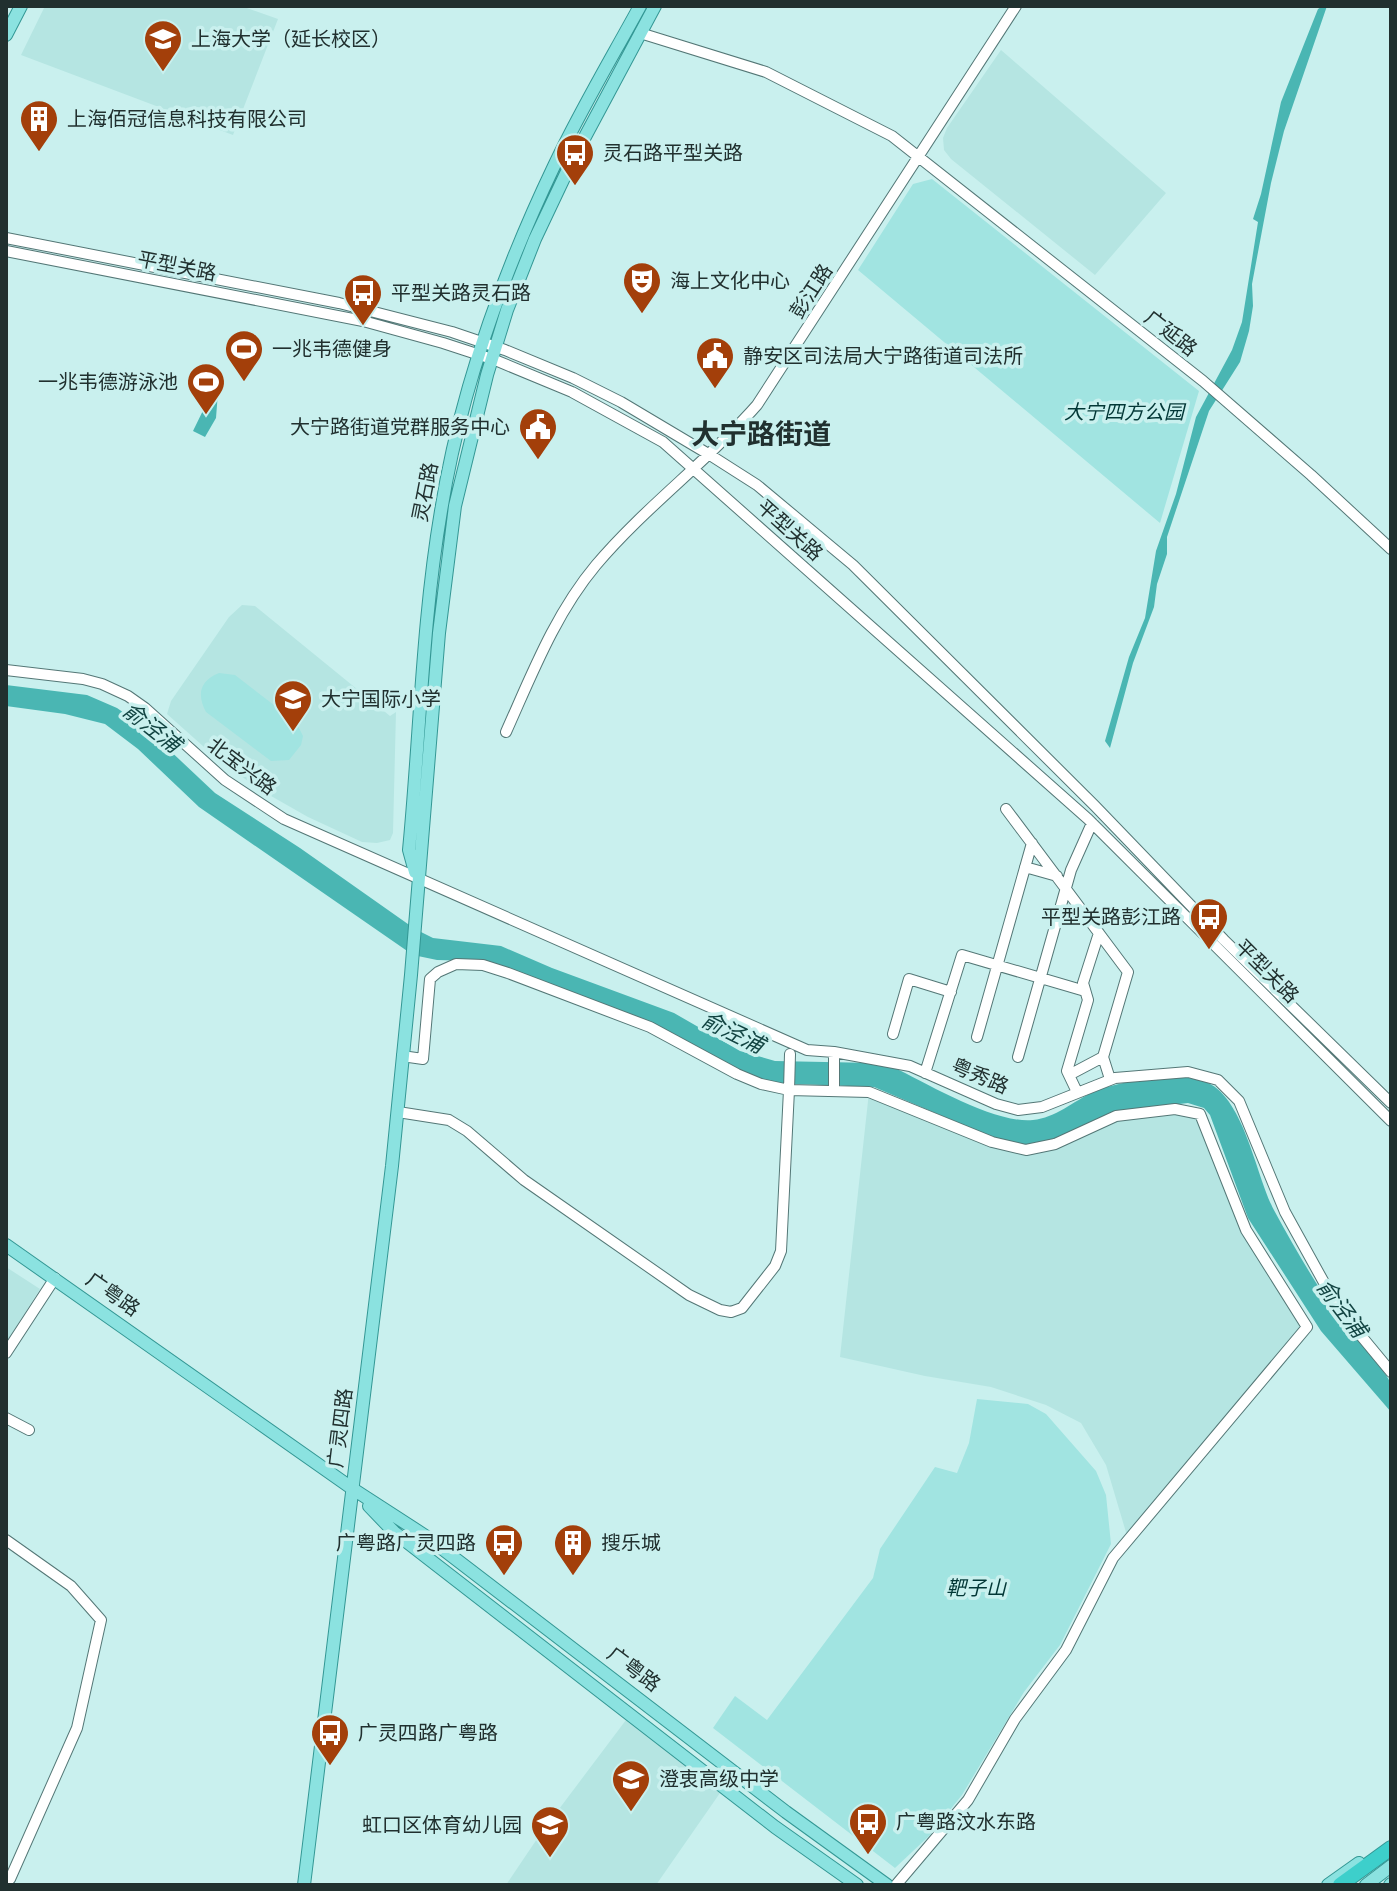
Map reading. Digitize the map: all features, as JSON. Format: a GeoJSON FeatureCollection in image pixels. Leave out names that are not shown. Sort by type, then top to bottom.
{"type":"FeatureCollection","features":[{"type":"Feature","properties":{"kind":"highway"},"geometry":{"type":"LineString","coordinates":[[1340,1885],[1391,1848]]}},
{"type":"Feature","properties":{"kind":"highway"},"geometry":{"type":"LineString","coordinates":[[1354,1885],[1391,1856]]}},
{"type":"Feature","properties":{"kind":"main road"},"geometry":{"type":"LineString","coordinates":[[6,35],[21,6]]}},
{"type":"Feature","properties":{"kind":"main road","name":"灵石路"},"geometry":{"type":"LineString","coordinates":[[411,975],[446,570],[487,351],[520,241],[555,164],[640,6]]}},
{"type":"Feature","properties":{"kind":"main road","name":"灵石路"},"geometry":{"type":"LineString","coordinates":[[487,351],[571,163],[655,6]]}},
{"type":"Feature","properties":{"kind":"main road","name":"广灵四路"},"geometry":{"type":"LineString","coordinates":[[304,1885],[398,1112],[411,975]]}},
{"type":"Feature","properties":{"kind":"main road","name":"广粤路"},"geometry":{"type":"LineString","coordinates":[[6,1245],[353,1489],[427,1537],[786,1812],[887,1885]]}},
{"type":"Feature","properties":{"kind":"main road","name":"广粤路"},"geometry":{"type":"LineString","coordinates":[[353,1489],[394,1532],[775,1827],[857,1885]]}},
{"type":"Feature","properties":{"kind":"main road"},"geometry":{"type":"LineString","coordinates":[[1328,1885],[1391,1840]]}},
{"type":"Feature","properties":{"kind":"main road"},"geometry":{"type":"LineString","coordinates":[[1366,1885],[1391,1866]]}},
{"type":"Feature","properties":{"kind":"street","name":"彭江路"},"geometry":{"type":"LineString","coordinates":[[506,732],[547,640],[571,600],[596,565],[757,405],[775,381],[1016,6]]}},
{"type":"Feature","properties":{"kind":"street","name":"广延路"},"geometry":{"type":"LineString","coordinates":[[640,33],[766,72],[892,136],[1228,401],[1391,549]]}},
{"type":"Feature","properties":{"kind":"street","name":"平型关路"},"geometry":{"type":"LineString","coordinates":[[6,238],[388,314],[487,351],[573,378],[621,402],[709,454],[757,485],[853,565],[1095,806],[1224,940],[1391,1103]]}},
{"type":"Feature","properties":{"kind":"street","name":"平型关路"},"geometry":{"type":"LineString","coordinates":[[6,251],[363,321],[487,351],[572,392],[663,442],[1092,823],[1391,1121]]}},
{"type":"Feature","properties":{"kind":"street","name":"北宝兴路"},"geometry":{"type":"LineString","coordinates":[[6,670],[83,679],[128,696],[216,773],[264,807],[305,829],[417,879]]}},
{"type":"Feature","properties":{"kind":"street"},"geometry":{"type":"LineString","coordinates":[[1006,809],[1128,972],[1103,1057],[1110,1079]]}},
{"type":"Feature","properties":{"kind":"street"},"geometry":{"type":"LineString","coordinates":[[1018,1057],[1071,870],[1092,823]]}},
{"type":"Feature","properties":{"kind":"street"},"geometry":{"type":"LineString","coordinates":[[977,1037],[1032,843]]}},
{"type":"Feature","properties":{"kind":"street"},"geometry":{"type":"LineString","coordinates":[[1025,867],[1057,876]]}},
{"type":"Feature","properties":{"kind":"street","name":"粤秀路"},"geometry":{"type":"LineString","coordinates":[[417,879],[807,1050],[910,1066],[996,1104],[1018,1110],[1042,1107],[1110,1079],[1198,1072],[1218,1080],[1232,1093],[1244,1112],[1270,1180],[1304,1250],[1337,1305],[1391,1372]]}},
{"type":"Feature","properties":{"kind":"street"},"geometry":{"type":"LineString","coordinates":[[1077,1092],[1067,1071],[1088,1000],[1083,983],[1099,933]]}},
{"type":"Feature","properties":{"kind":"street"},"geometry":{"type":"LineString","coordinates":[[925,1073],[962,955],[1085,991]]}},
{"type":"Feature","properties":{"kind":"street"},"geometry":{"type":"LineString","coordinates":[[402,1056],[423,1059],[430,979],[456,964],[483,965],[650,1027],[761,1084],[869,1092],[992,1142],[1026,1150],[1055,1144],[1116,1116],[1175,1109],[1200,1114],[1246,1230],[1307,1327],[1113,1558],[1066,1650],[1015,1719],[968,1800],[896,1885]]}},
{"type":"Feature","properties":{"kind":"street"},"geometry":{"type":"LineString","coordinates":[[893,1034],[909,979],[951,992]]}},
{"type":"Feature","properties":{"kind":"street"},"geometry":{"type":"LineString","coordinates":[[834,1052],[834,1091]]}},
{"type":"Feature","properties":{"kind":"street"},"geometry":{"type":"LineString","coordinates":[[398,1112],[449,1120],[467,1131],[524,1180],[689,1295],[731,1312],[742,1308],[775,1266],[781,1251],[790,1054]]}},
{"type":"Feature","properties":{"kind":"street"},"geometry":{"type":"LineString","coordinates":[[1069,1075],[1103,1057]]}},
{"type":"Feature","properties":{"kind":"street"},"geometry":{"type":"LineString","coordinates":[[6,1353],[55,1278]]}},
{"type":"Feature","properties":{"kind":"street"},"geometry":{"type":"LineString","coordinates":[[6,1418],[29,1430]]}},
{"type":"Feature","properties":{"kind":"street"},"geometry":{"type":"LineString","coordinates":[[6,1540],[71,1586],[101,1620],[77,1728],[10,1879]]}},
{"type":"Feature","properties":{"kind":"shaded area","name":"上海大学（延长校区）"},"geometry":{"type":"Polygon","coordinates":[[[45,6],[241,6],[278,19],[233,135],[21,55],[45,6]]]}},
{"type":"Feature","properties":{"kind":"shaded area"},"geometry":{"type":"Polygon","coordinates":[[[1327,6],[1284,131],[1271,183],[1252,284],[1249,331],[1240,362],[1209,411],[1167,537],[1167,554],[1157,584],[1154,607],[1133,663],[1110,748],[1105,741],[1129,657],[1145,618],[1156,551],[1176,494],[1196,417],[1232,350],[1242,322],[1258,222],[1253,219],[1281,102],[1318,9],[1327,6]]]}},
{"type":"Feature","properties":{"kind":"shaded area"},"geometry":{"type":"Polygon","coordinates":[[[1001,50],[1166,193],[1095,275],[951,159],[944,150],[943,138],[947,128],[1001,50]]]}},
{"type":"Feature","properties":{"kind":"shaded area"},"geometry":{"type":"Polygon","coordinates":[[[213,390],[218,392],[216,418],[205,437],[193,431],[213,390]]]}},
{"type":"Feature","properties":{"kind":"shaded area","name":"大宁国际小学"},"geometry":{"type":"Polygon","coordinates":[[[242,605],[255,606],[390,716],[396,712],[393,833],[390,840],[362,842],[308,817],[222,763],[167,714],[171,701],[229,617],[242,605]]]}},
{"type":"Feature","properties":{"kind":"shaded area"},"geometry":{"type":"Polygon","coordinates":[[[6,685],[87,695],[117,708],[147,729],[215,793],[415,929],[433,938],[501,946],[674,1013],[740,1051],[775,1061],[874,1063],[893,1067],[962,1101],[1018,1120],[1049,1116],[1093,1092],[1131,1082],[1189,1078],[1215,1087],[1238,1117],[1275,1212],[1305,1265],[1338,1316],[1390,1382],[1391,1412],[1321,1331],[1248,1218],[1210,1115],[1204,1108],[1188,1103],[1117,1111],[1054,1140],[1029,1145],[992,1137],[874,1087],[771,1083],[754,1079],[708,1054],[473,961],[437,960],[413,955],[199,807],[138,749],[105,724],[65,714],[6,706],[6,685]]]}},
{"type":"Feature","properties":{"kind":"shaded area"},"geometry":{"type":"Polygon","coordinates":[[[869,1092],[1026,1150],[1116,1116],[1175,1109],[1200,1114],[1246,1230],[1307,1327],[1128,1539],[1106,1465],[1081,1423],[1046,1405],[991,1387],[840,1357],[869,1092]]]}},
{"type":"Feature","properties":{"kind":"shaded area"},"geometry":{"type":"Polygon","coordinates":[[[6,1267],[40,1289],[6,1343],[6,1267]]]}},
{"type":"Feature","properties":{"kind":"shaded area","name":"澄衷高级中学"},"geometry":{"type":"Polygon","coordinates":[[[626,1720],[720,1793],[656,1885],[506,1885],[541,1833],[626,1720]]]}},
{"type":"Feature","properties":{"kind":"green space","name":"大宁四方公园"},"geometry":{"type":"Polygon","coordinates":[[[932,179],[1199,391],[1160,523],[858,270],[913,184],[932,179]]]}},
{"type":"Feature","properties":{"kind":"green space"},"geometry":{"type":"Polygon","coordinates":[[[219,673],[235,675],[296,722],[303,736],[301,745],[289,760],[271,761],[206,712],[201,700],[202,689],[207,680],[219,673]]]}},
{"type":"Feature","properties":{"kind":"green space","name":"靶子山"},"geometry":{"type":"Polygon","coordinates":[[[977,1399],[1028,1404],[1046,1414],[1096,1471],[1106,1495],[1111,1544],[1060,1645],[1024,1692],[962,1795],[929,1836],[895,1868],[713,1728],[735,1696],[767,1720],[873,1578],[880,1549],[935,1467],[957,1473],[969,1443],[977,1399]]]}},
{"type":"Feature","properties":{"kind":"place","name":"上海大学（延长校区）"},"geometry":{"type":"Point","coordinates":[163,73]}},
{"type":"Feature","properties":{"kind":"place","name":"上海佰冠信息科技有限公司"},"geometry":{"type":"Point","coordinates":[39,153]}},
{"type":"Feature","properties":{"kind":"place","name":"灵石路平型关路"},"geometry":{"type":"Point","coordinates":[575,187]}},
{"type":"Feature","properties":{"kind":"place","name":"海上文化中心"},"geometry":{"type":"Point","coordinates":[642,315]}},
{"type":"Feature","properties":{"kind":"place","name":"平型关路灵石路"},"geometry":{"type":"Point","coordinates":[363,327]}},
{"type":"Feature","properties":{"kind":"place","name":"一兆韦德健身"},"geometry":{"type":"Point","coordinates":[244,383]}},
{"type":"Feature","properties":{"kind":"place","name":"静安区司法局大宁路街道司法所"},"geometry":{"type":"Point","coordinates":[715,390]}},
{"type":"Feature","properties":{"kind":"place","name":"一兆韦德游泳池"},"geometry":{"type":"Point","coordinates":[206,416]}},
{"type":"Feature","properties":{"kind":"place","name":"大宁路街道党群服务中心"},"geometry":{"type":"Point","coordinates":[538,461]}},
{"type":"Feature","properties":{"kind":"place","name":"大宁国际小学"},"geometry":{"type":"Point","coordinates":[293,733]}},
{"type":"Feature","properties":{"kind":"place","name":"平型关路彭江路"},"geometry":{"type":"Point","coordinates":[1209,951]}},
{"type":"Feature","properties":{"kind":"place","name":"广粤路广灵四路"},"geometry":{"type":"Point","coordinates":[504,1577]}},
{"type":"Feature","properties":{"kind":"place","name":"搜乐城"},"geometry":{"type":"Point","coordinates":[573,1577]}},
{"type":"Feature","properties":{"kind":"place","name":"广灵四路广粤路"},"geometry":{"type":"Point","coordinates":[330,1767]}},
{"type":"Feature","properties":{"kind":"place","name":"澄衷高级中学"},"geometry":{"type":"Point","coordinates":[631,1813]}},
{"type":"Feature","properties":{"kind":"place","name":"广粤路汶水东路"},"geometry":{"type":"Point","coordinates":[868,1856]}},
{"type":"Feature","properties":{"kind":"place","name":"虹口区体育幼儿园"},"geometry":{"type":"Point","coordinates":[550,1859]}},
{"type":"Feature","properties":{"kind":"district","name":"大宁路街道"},"geometry":{"type":"Point","coordinates":[761,434]}},
{"type":"Feature","properties":{"kind":"water label","name":"俞泾浦"},"geometry":{"type":"Point","coordinates":[152,727]}},
{"type":"Feature","properties":{"kind":"water label","name":"俞泾浦"},"geometry":{"type":"Point","coordinates":[733,1032]}},
{"type":"Feature","properties":{"kind":"water label","name":"俞泾浦"},"geometry":{"type":"Point","coordinates":[1342,1308]}}]}
